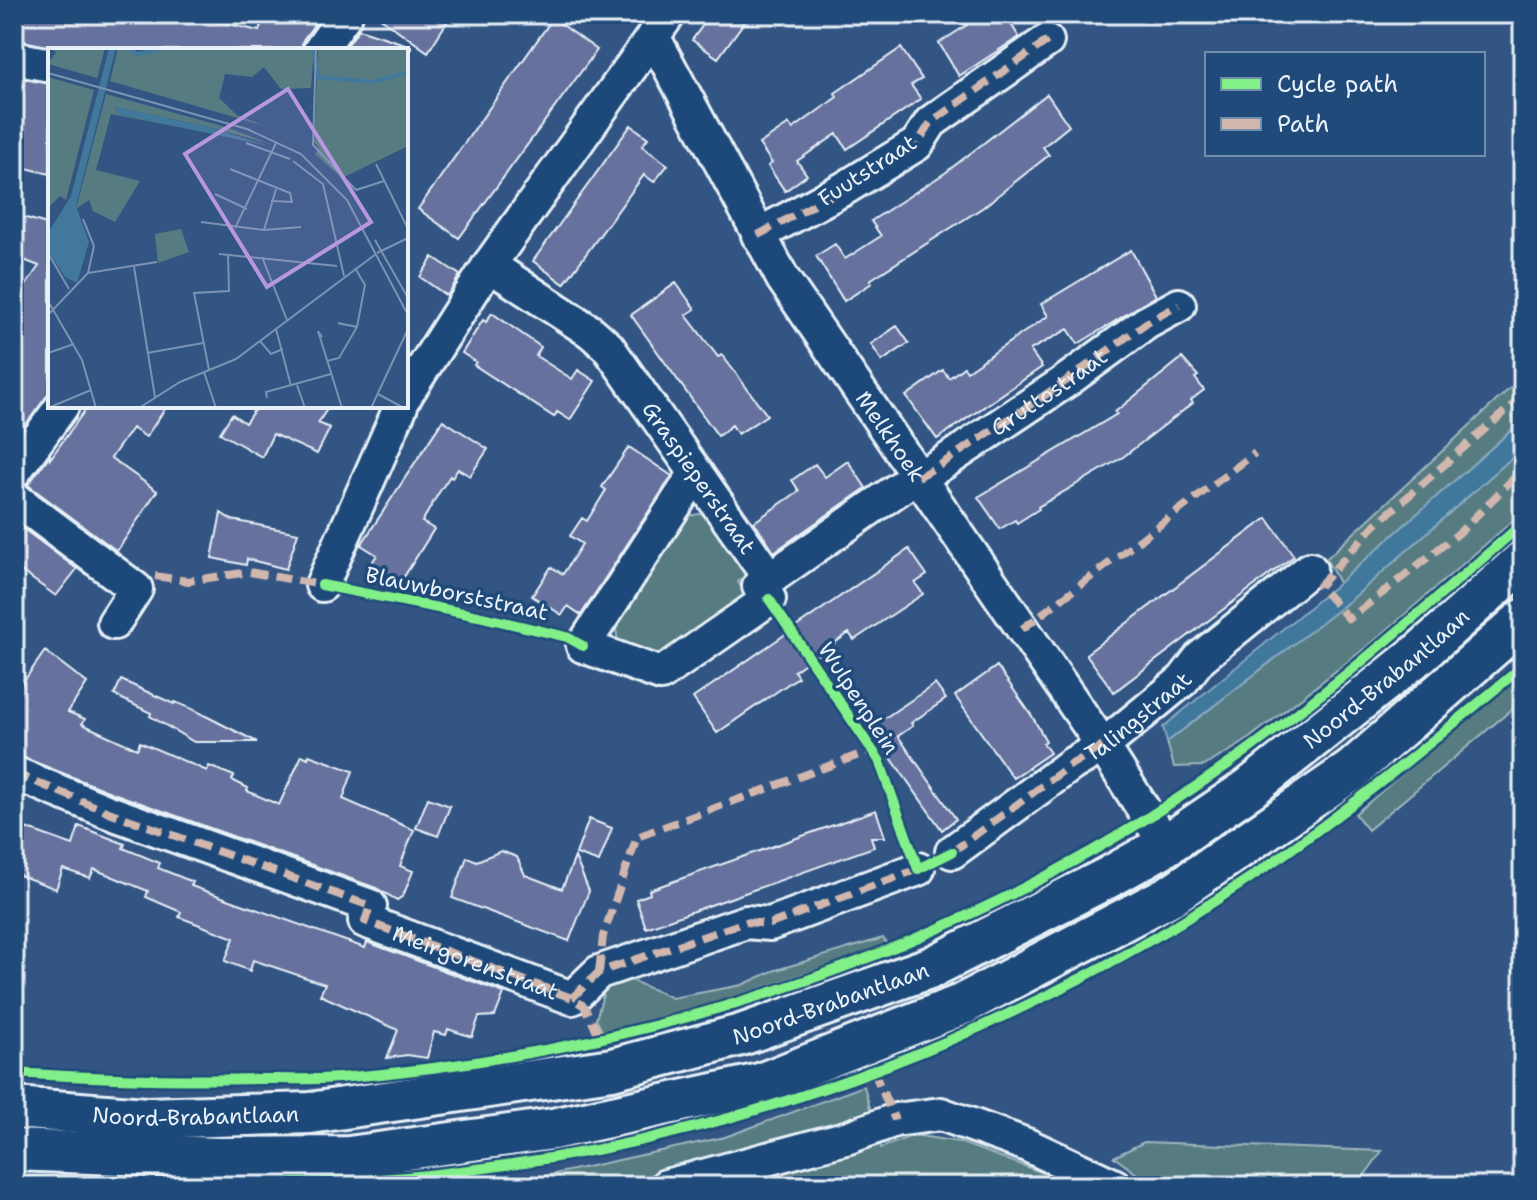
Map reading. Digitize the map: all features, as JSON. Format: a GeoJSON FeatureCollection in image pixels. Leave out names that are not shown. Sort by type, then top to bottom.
{"type":"FeatureCollection","features":[{"type":"Feature","properties":{"kind":"main road","name":"Noord-Brabantlaan"},"geometry":{"type":"LineString","coordinates":[[14,1108],[146,1118],[310,1113],[624,1067],[741,1035],[932,967],[1111,876],[1166,845],[1250,788],[1420,653],[1523,561]]}},
{"type":"Feature","properties":{"kind":"main road","name":"Noord-Brabantlaan"},"geometry":{"type":"LineString","coordinates":[[14,1150],[219,1158],[349,1157],[553,1129],[760,1084],[963,1004],[1171,895],[1352,770],[1523,620]]}},
{"type":"Feature","properties":{"kind":"street"},"geometry":{"type":"LineString","coordinates":[[321,48],[346,14]]}},
{"type":"Feature","properties":{"kind":"street"},"geometry":{"type":"LineString","coordinates":[[408,392],[489,265],[661,25]]}},
{"type":"Feature","properties":{"kind":"street","name":"Melkhoek"},"geometry":{"type":"LineString","coordinates":[[661,25],[758,235],[783,279],[1103,746],[1166,845]]}},
{"type":"Feature","properties":{"kind":"street","name":"Fuutstraat"},"geometry":{"type":"LineString","coordinates":[[758,235],[845,188],[917,144],[931,122],[1047,41]]}},
{"type":"Feature","properties":{"kind":"street"},"geometry":{"type":"LineString","coordinates":[[14,58],[48,65]]}},
{"type":"Feature","properties":{"kind":"street","name":"Graspieperstraat"},"geometry":{"type":"LineString","coordinates":[[489,265],[591,332],[608,347],[770,579]]}},
{"type":"Feature","properties":{"kind":"street","name":"Gruttostraat"},"geometry":{"type":"LineString","coordinates":[[918,477],[1066,381],[1146,323],[1179,305]]}},
{"type":"Feature","properties":{"kind":"street"},"geometry":{"type":"LineString","coordinates":[[14,472],[61,408]]}},
{"type":"Feature","properties":{"kind":"street","name":"Blauwborststraat"},"geometry":{"type":"LineString","coordinates":[[322,585],[400,408]]}},
{"type":"Feature","properties":{"kind":"street"},"geometry":{"type":"LineString","coordinates":[[696,473],[583,646],[661,674],[769,599],[759,586],[918,477]]}},
{"type":"Feature","properties":{"kind":"street"},"geometry":{"type":"LineString","coordinates":[[14,498],[145,582],[114,623]]}},
{"type":"Feature","properties":{"kind":"street","name":"Talingstraat"},"geometry":{"type":"LineString","coordinates":[[952,852],[1072,764],[1103,746],[1183,680],[1200,658],[1310,569]]}},
{"type":"Feature","properties":{"kind":"street","name":"Meirgorenstraat"},"geometry":{"type":"LineString","coordinates":[[14,773],[106,811],[370,906],[365,921],[572,998],[599,972],[746,922],[770,924],[918,869]]}},
{"type":"Feature","properties":{"kind":"street"},"geometry":{"type":"LineString","coordinates":[[666,1186],[849,1137],[895,1120],[941,1114],[1027,1145],[1115,1186]]}},
{"type":"Feature","properties":{"kind":"green space"},"geometry":{"type":"Polygon","coordinates":[[[1523,376],[1523,420],[1339,583],[1326,559],[1523,376]]]}},
{"type":"Feature","properties":{"kind":"green space"},"geometry":{"type":"Polygon","coordinates":[[[1523,448],[1523,512],[1373,642],[1243,743],[1204,766],[1174,767],[1167,742],[1352,599],[1523,448]]]}},
{"type":"Feature","properties":{"kind":"green space"},"geometry":{"type":"Polygon","coordinates":[[[704,513],[750,572],[738,582],[751,601],[663,661],[618,644],[615,620],[678,518],[704,513]]]}},
{"type":"Feature","properties":{"kind":"green space"},"geometry":{"type":"Polygon","coordinates":[[[1523,671],[1523,700],[1368,830],[1355,814],[1523,671]]]}},
{"type":"Feature","properties":{"kind":"green space"},"geometry":{"type":"Polygon","coordinates":[[[883,938],[888,946],[672,1018],[604,1035],[596,1019],[610,971],[672,998],[742,985],[773,971],[883,938]]]}},
{"type":"Feature","properties":{"kind":"green space"},"geometry":{"type":"Polygon","coordinates":[[[864,1086],[881,1148],[914,1135],[959,1142],[1071,1186],[517,1186],[517,1182],[725,1137],[864,1086]]]}},
{"type":"Feature","properties":{"kind":"green space"},"geometry":{"type":"Polygon","coordinates":[[[1144,1142],[1382,1151],[1357,1186],[1153,1186],[1114,1157],[1144,1142]]]}},
{"type":"Feature","properties":{"kind":"water"},"geometry":{"type":"Polygon","coordinates":[[[1523,420],[1523,448],[1352,599],[1167,742],[1163,727],[1339,583],[1523,420]]]}},
{"type":"Feature","properties":{"kind":"building"},"geometry":{"type":"Polygon","coordinates":[[[14,14],[202,14],[202,18],[259,31],[264,14],[322,14],[303,40],[301,48],[55,48],[14,39],[14,14]]]}},
{"type":"Feature","properties":{"kind":"building"},"geometry":{"type":"Polygon","coordinates":[[[375,14],[452,14],[428,52],[375,14]]]}},
{"type":"Feature","properties":{"kind":"building"},"geometry":{"type":"Polygon","coordinates":[[[711,14],[750,14],[718,58],[692,40],[711,14]]]}},
{"type":"Feature","properties":{"kind":"building"},"geometry":{"type":"Polygon","coordinates":[[[960,14],[1005,14],[1019,37],[959,76],[939,43],[967,25],[960,14]]]}},
{"type":"Feature","properties":{"kind":"building"},"geometry":{"type":"Polygon","coordinates":[[[553,18],[597,50],[459,238],[418,209],[553,18]]]}},
{"type":"Feature","properties":{"kind":"building"},"geometry":{"type":"Polygon","coordinates":[[[359,29],[411,46],[411,50],[408,48],[345,48],[359,29]]]}},
{"type":"Feature","properties":{"kind":"building"},"geometry":{"type":"Polygon","coordinates":[[[901,48],[922,79],[911,85],[921,99],[847,149],[837,134],[797,161],[807,175],[785,191],[768,166],[772,163],[759,144],[789,124],[793,129],[837,97],[835,93],[901,48]]]}},
{"type":"Feature","properties":{"kind":"building"},"geometry":{"type":"Polygon","coordinates":[[[14,77],[48,84],[48,174],[14,165],[14,77]]]}},
{"type":"Feature","properties":{"kind":"building"},"geometry":{"type":"Polygon","coordinates":[[[1047,94],[1069,126],[1043,147],[1049,155],[982,208],[870,280],[872,283],[844,301],[816,256],[835,244],[845,259],[881,236],[871,221],[945,173],[1047,94]]]}},
{"type":"Feature","properties":{"kind":"building"},"geometry":{"type":"Polygon","coordinates":[[[631,125],[648,138],[642,146],[668,165],[654,182],[644,175],[564,284],[533,261],[631,125]]]}},
{"type":"Feature","properties":{"kind":"building"},"geometry":{"type":"Polygon","coordinates":[[[23,217],[48,224],[48,395],[14,440],[14,303],[39,266],[14,256],[14,218],[23,220],[23,217]]]}},
{"type":"Feature","properties":{"kind":"building"},"geometry":{"type":"Polygon","coordinates":[[[1131,250],[1156,296],[1078,344],[1068,329],[1030,350],[1042,367],[937,439],[906,396],[943,370],[949,378],[964,367],[967,371],[1048,316],[1041,304],[1131,250]]]}},
{"type":"Feature","properties":{"kind":"building"},"geometry":{"type":"Polygon","coordinates":[[[433,257],[460,275],[447,296],[420,277],[433,257]]]}},
{"type":"Feature","properties":{"kind":"building"},"geometry":{"type":"Polygon","coordinates":[[[676,283],[695,309],[686,315],[718,357],[722,355],[767,415],[738,434],[732,425],[718,436],[631,315],[676,283]]]}},
{"type":"Feature","properties":{"kind":"building"},"geometry":{"type":"Polygon","coordinates":[[[492,313],[541,347],[536,356],[572,379],[578,370],[595,381],[570,420],[557,412],[554,417],[474,365],[476,362],[462,353],[483,320],[486,322],[492,313]]]}},
{"type":"Feature","properties":{"kind":"building"},"geometry":{"type":"Polygon","coordinates":[[[897,326],[909,343],[882,361],[871,344],[897,326]]]}},
{"type":"Feature","properties":{"kind":"building"},"geometry":{"type":"Polygon","coordinates":[[[1182,358],[1198,376],[1195,378],[1204,390],[1191,400],[1193,403],[1123,457],[1038,507],[1017,523],[1015,520],[1000,529],[978,497],[1117,414],[1115,412],[1182,358]]]}},
{"type":"Feature","properties":{"kind":"building"},"geometry":{"type":"Polygon","coordinates":[[[87,408],[166,408],[146,437],[132,428],[111,458],[157,491],[117,551],[28,485],[50,455],[50,459],[87,408]]]}},
{"type":"Feature","properties":{"kind":"building"},"geometry":{"type":"Polygon","coordinates":[[[256,408],[328,408],[318,423],[330,428],[317,454],[273,434],[262,457],[220,433],[232,414],[245,423],[256,408]]]}},
{"type":"Feature","properties":{"kind":"building"},"geometry":{"type":"Polygon","coordinates":[[[443,420],[488,449],[470,476],[458,469],[438,494],[422,522],[434,529],[400,583],[371,564],[377,555],[361,545],[443,420]]]}},
{"type":"Feature","properties":{"kind":"building"},"geometry":{"type":"Polygon","coordinates":[[[629,447],[672,476],[581,615],[568,606],[562,615],[532,596],[551,567],[563,574],[582,544],[570,536],[582,518],[587,521],[606,490],[602,487],[629,447]]]}},
{"type":"Feature","properties":{"kind":"building"},"geometry":{"type":"Polygon","coordinates":[[[848,461],[866,488],[774,552],[754,522],[799,491],[792,480],[815,464],[825,477],[848,461]]]}},
{"type":"Feature","properties":{"kind":"building"},"geometry":{"type":"Polygon","coordinates":[[[221,513],[232,520],[298,533],[286,569],[247,559],[246,565],[212,558],[221,513]]]}},
{"type":"Feature","properties":{"kind":"building"},"geometry":{"type":"Polygon","coordinates":[[[1267,518],[1294,556],[1114,692],[1086,654],[1267,518]]]}},
{"type":"Feature","properties":{"kind":"building"},"geometry":{"type":"Polygon","coordinates":[[[14,522],[77,569],[56,596],[14,566],[14,522]]]}},
{"type":"Feature","properties":{"kind":"building"},"geometry":{"type":"Polygon","coordinates":[[[909,549],[927,575],[915,583],[923,594],[854,640],[849,633],[794,671],[798,677],[717,733],[693,698],[909,549]]]}},
{"type":"Feature","properties":{"kind":"building"},"geometry":{"type":"Polygon","coordinates":[[[45,651],[87,683],[68,712],[85,719],[82,724],[137,749],[140,742],[207,771],[209,766],[234,776],[232,780],[248,788],[247,791],[279,805],[302,755],[353,771],[343,799],[414,830],[400,866],[413,871],[403,896],[397,900],[376,888],[14,754],[14,695],[45,651]]]}},
{"type":"Feature","properties":{"kind":"building"},"geometry":{"type":"Polygon","coordinates":[[[997,666],[1032,716],[1050,753],[1013,778],[955,696],[997,666]]]}},
{"type":"Feature","properties":{"kind":"building"},"geometry":{"type":"Polygon","coordinates":[[[121,680],[190,708],[257,742],[194,742],[150,716],[151,713],[114,695],[121,680]]]}},
{"type":"Feature","properties":{"kind":"building"},"geometry":{"type":"Polygon","coordinates":[[[935,684],[946,699],[898,736],[956,819],[942,830],[870,728],[935,684]]]}},
{"type":"Feature","properties":{"kind":"building"},"geometry":{"type":"Polygon","coordinates":[[[428,798],[450,806],[438,836],[416,828],[428,798]]]}},
{"type":"Feature","properties":{"kind":"building"},"geometry":{"type":"Polygon","coordinates":[[[876,810],[885,837],[871,837],[874,847],[646,928],[636,899],[650,894],[649,890],[876,810]]]}},
{"type":"Feature","properties":{"kind":"building"},"geometry":{"type":"Polygon","coordinates":[[[589,819],[612,828],[599,862],[576,854],[589,819]]]}},
{"type":"Feature","properties":{"kind":"building"},"geometry":{"type":"Polygon","coordinates":[[[14,824],[73,845],[79,826],[125,844],[123,848],[160,863],[158,868],[193,882],[191,886],[365,948],[367,942],[504,993],[495,1016],[479,1017],[472,1037],[448,1029],[446,1035],[434,1032],[427,1058],[407,1055],[387,1058],[398,1030],[320,995],[325,984],[253,960],[250,971],[225,961],[234,938],[179,917],[181,912],[146,897],[148,891],[94,869],[90,878],[63,869],[56,889],[14,873],[14,824]]]}},
{"type":"Feature","properties":{"kind":"building"},"geometry":{"type":"Polygon","coordinates":[[[501,851],[517,857],[525,875],[562,889],[575,857],[589,891],[569,941],[452,898],[467,857],[477,861],[501,851]]]}},
{"type":"Feature","properties":{"kind":"marked path"},"geometry":{"type":"LineString","coordinates":[[758,235],[845,188],[917,144],[931,122],[1047,41]]}},
{"type":"Feature","properties":{"kind":"marked path"},"geometry":{"type":"LineString","coordinates":[[918,477],[1066,381],[1146,323],[1179,305]]}},
{"type":"Feature","properties":{"kind":"marked path"},"geometry":{"type":"LineString","coordinates":[[1523,396],[1374,526],[1319,586],[1349,619],[1459,533],[1523,469]]}},
{"type":"Feature","properties":{"kind":"marked path"},"geometry":{"type":"LineString","coordinates":[[1022,629],[1255,453]]}},
{"type":"Feature","properties":{"kind":"marked path"},"geometry":{"type":"LineString","coordinates":[[155,576],[188,581],[249,572],[322,585]]}},
{"type":"Feature","properties":{"kind":"marked path"},"geometry":{"type":"LineString","coordinates":[[952,852],[1072,764],[1103,746]]}},
{"type":"Feature","properties":{"kind":"marked path"},"geometry":{"type":"LineString","coordinates":[[599,972],[603,936],[637,837],[872,750]]}},
{"type":"Feature","properties":{"kind":"marked path"},"geometry":{"type":"LineString","coordinates":[[14,773],[106,811],[370,906],[365,921],[572,998],[584,1006],[601,1039]]}},
{"type":"Feature","properties":{"kind":"marked path"},"geometry":{"type":"LineString","coordinates":[[572,998],[599,972],[746,922],[770,924],[918,869]]}},
{"type":"Feature","properties":{"kind":"marked path"},"geometry":{"type":"LineString","coordinates":[[873,1070],[895,1120]]}},
{"type":"Feature","properties":{"kind":"cycle path"},"geometry":{"type":"LineString","coordinates":[[14,1073],[105,1078],[308,1079],[450,1066],[560,1047],[669,1022],[776,991],[881,953],[982,908],[1081,857],[1177,799],[1312,702],[1523,523]]}},
{"type":"Feature","properties":{"kind":"cycle path"},"geometry":{"type":"LineString","coordinates":[[322,585],[478,616],[567,637],[583,646]]}},
{"type":"Feature","properties":{"kind":"cycle path","name":"Wulpenplein"},"geometry":{"type":"LineString","coordinates":[[769,599],[879,760],[918,869],[952,852]]}},
{"type":"Feature","properties":{"kind":"cycle path"},"geometry":{"type":"LineString","coordinates":[[230,1186],[418,1176],[582,1153],[745,1114],[886,1066],[1023,1007],[1089,974],[1203,909],[1344,810],[1523,666]]}},
{"type":"Feature","properties":{"kind":"cycle path"},"geometry":{"type":"LineString","coordinates":[[14,1181],[172,1186]]}}]}
